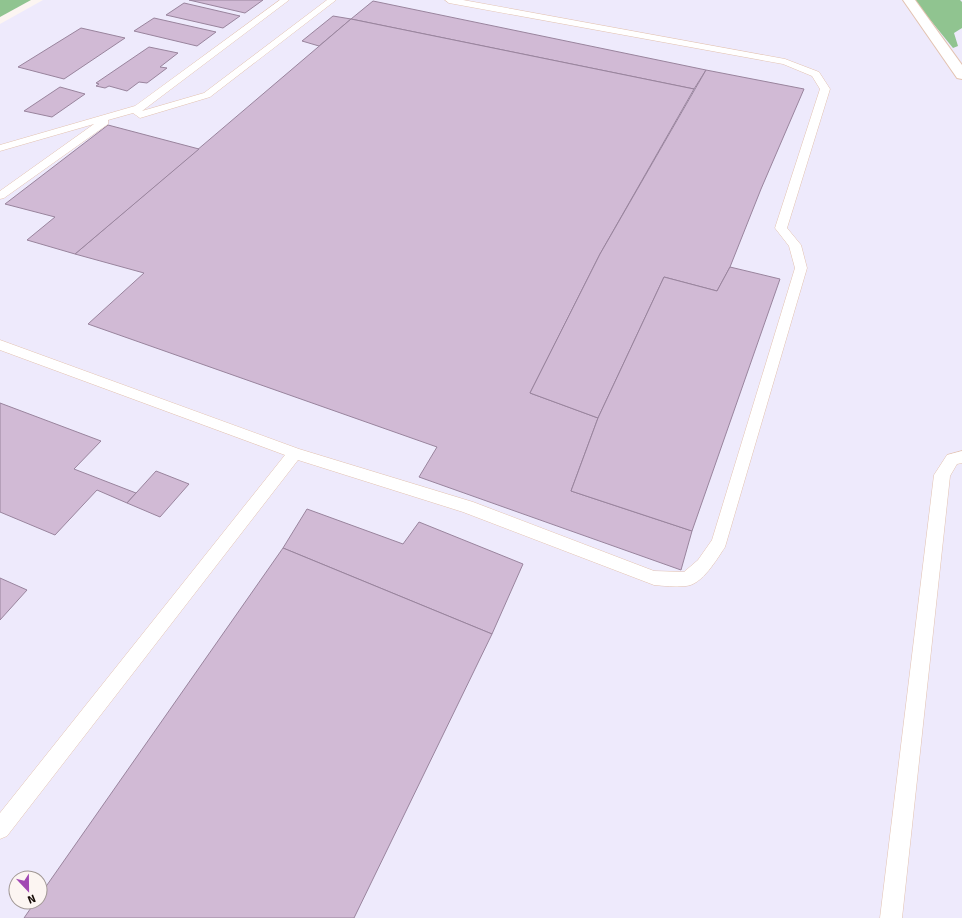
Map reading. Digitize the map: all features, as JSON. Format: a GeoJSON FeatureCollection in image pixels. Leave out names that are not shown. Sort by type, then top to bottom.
{"type":"FeatureCollection","features":[{"type":"Feature","properties":{"kind":"street"},"geometry":{"type":"LineString","coordinates":[[909,0],[962,75]]}},
{"type":"Feature","properties":{"kind":"lane"},"geometry":{"type":"LineString","coordinates":[[0,148],[139,108],[285,0]]}},
{"type":"Feature","properties":{"kind":"lane"},"geometry":{"type":"LineString","coordinates":[[139,108],[137,112],[140,114],[147,113],[207,95],[332,0]]}},
{"type":"Feature","properties":{"kind":"lane"},"geometry":{"type":"LineString","coordinates":[[0,345],[295,453],[467,507],[654,578],[687,579],[704,565],[719,542],[801,268],[795,245],[781,228],[825,89],[816,74],[785,62],[449,0]]}},
{"type":"Feature","properties":{"kind":"lane"},"geometry":{"type":"LineString","coordinates":[[0,196],[113,116]]}},
{"type":"Feature","properties":{"kind":"lane"},"geometry":{"type":"LineString","coordinates":[[0,829],[295,453]]}},
{"type":"Feature","properties":{"kind":"lane"},"geometry":{"type":"LineString","coordinates":[[891,918],[942,475],[952,459],[962,457]]}},
{"type":"Feature","properties":{"kind":"shaded area"},"geometry":{"type":"Polygon","coordinates":[[[43,0],[962,0],[962,918],[0,918],[0,24],[43,0]]]}},
{"type":"Feature","properties":{"kind":"green space"},"geometry":{"type":"Polygon","coordinates":[[[0,0],[31,0],[0,17],[0,0]]]}},
{"type":"Feature","properties":{"kind":"green space"},"geometry":{"type":"Polygon","coordinates":[[[914,0],[960,0],[962,2],[962,28],[954,33],[958,46],[953,48],[914,0]]]}},
{"type":"Feature","properties":{"kind":"building"},"geometry":{"type":"Polygon","coordinates":[[[189,0],[263,0],[245,13],[189,0]]]}},
{"type":"Feature","properties":{"kind":"building"},"geometry":{"type":"Polygon","coordinates":[[[373,1],[706,70],[694,89],[351,19],[373,1]]]}},
{"type":"Feature","properties":{"kind":"building"},"geometry":{"type":"Polygon","coordinates":[[[184,3],[240,16],[223,28],[166,15],[184,3]]]}},
{"type":"Feature","properties":{"kind":"building"},"geometry":{"type":"Polygon","coordinates":[[[333,16],[351,19],[319,46],[302,41],[333,16]]]}},
{"type":"Feature","properties":{"kind":"building"},"geometry":{"type":"Polygon","coordinates":[[[154,18],[216,32],[197,46],[134,31],[154,18]]]}},
{"type":"Feature","properties":{"kind":"building"},"geometry":{"type":"Polygon","coordinates":[[[351,19],[694,89],[600,254],[530,393],[598,418],[571,491],[692,531],[681,570],[419,477],[437,447],[88,324],[144,273],[75,254],[351,19]]]}},
{"type":"Feature","properties":{"kind":"building"},"geometry":{"type":"Polygon","coordinates":[[[81,28],[125,38],[64,79],[18,67],[81,28]]]}},
{"type":"Feature","properties":{"kind":"building"},"geometry":{"type":"Polygon","coordinates":[[[149,47],[178,53],[160,67],[167,68],[147,83],[139,82],[127,91],[109,86],[105,88],[96,86],[99,84],[96,83],[149,47]]]}},
{"type":"Feature","properties":{"kind":"building"},"geometry":{"type":"Polygon","coordinates":[[[706,70],[804,89],[761,189],[730,267],[717,291],[664,277],[598,418],[530,393],[600,254],[706,70]]]}},
{"type":"Feature","properties":{"kind":"building"},"geometry":{"type":"Polygon","coordinates":[[[60,87],[85,94],[52,117],[24,111],[60,87]]]}},
{"type":"Feature","properties":{"kind":"building"},"geometry":{"type":"Polygon","coordinates":[[[108,125],[199,149],[75,254],[27,240],[55,217],[5,204],[108,125]]]}},
{"type":"Feature","properties":{"kind":"building"},"geometry":{"type":"Polygon","coordinates":[[[730,267],[780,279],[692,531],[571,491],[598,418],[664,277],[717,291],[730,267]]]}},
{"type":"Feature","properties":{"kind":"building"},"geometry":{"type":"Polygon","coordinates":[[[0,403],[101,441],[74,469],[136,493],[127,503],[97,490],[55,535],[0,512],[0,403]]]}},
{"type":"Feature","properties":{"kind":"building"},"geometry":{"type":"Polygon","coordinates":[[[156,471],[189,484],[160,517],[127,503],[156,471]]]}},
{"type":"Feature","properties":{"kind":"building"},"geometry":{"type":"Polygon","coordinates":[[[307,509],[403,544],[419,522],[523,564],[492,634],[283,548],[307,509]]]}},
{"type":"Feature","properties":{"kind":"building"},"geometry":{"type":"Polygon","coordinates":[[[283,548],[492,634],[354,918],[24,918],[30,910],[48,910],[48,884],[283,548]]]}},
{"type":"Feature","properties":{"kind":"building"},"geometry":{"type":"Polygon","coordinates":[[[0,578],[27,590],[0,620],[0,578]]]}}]}
